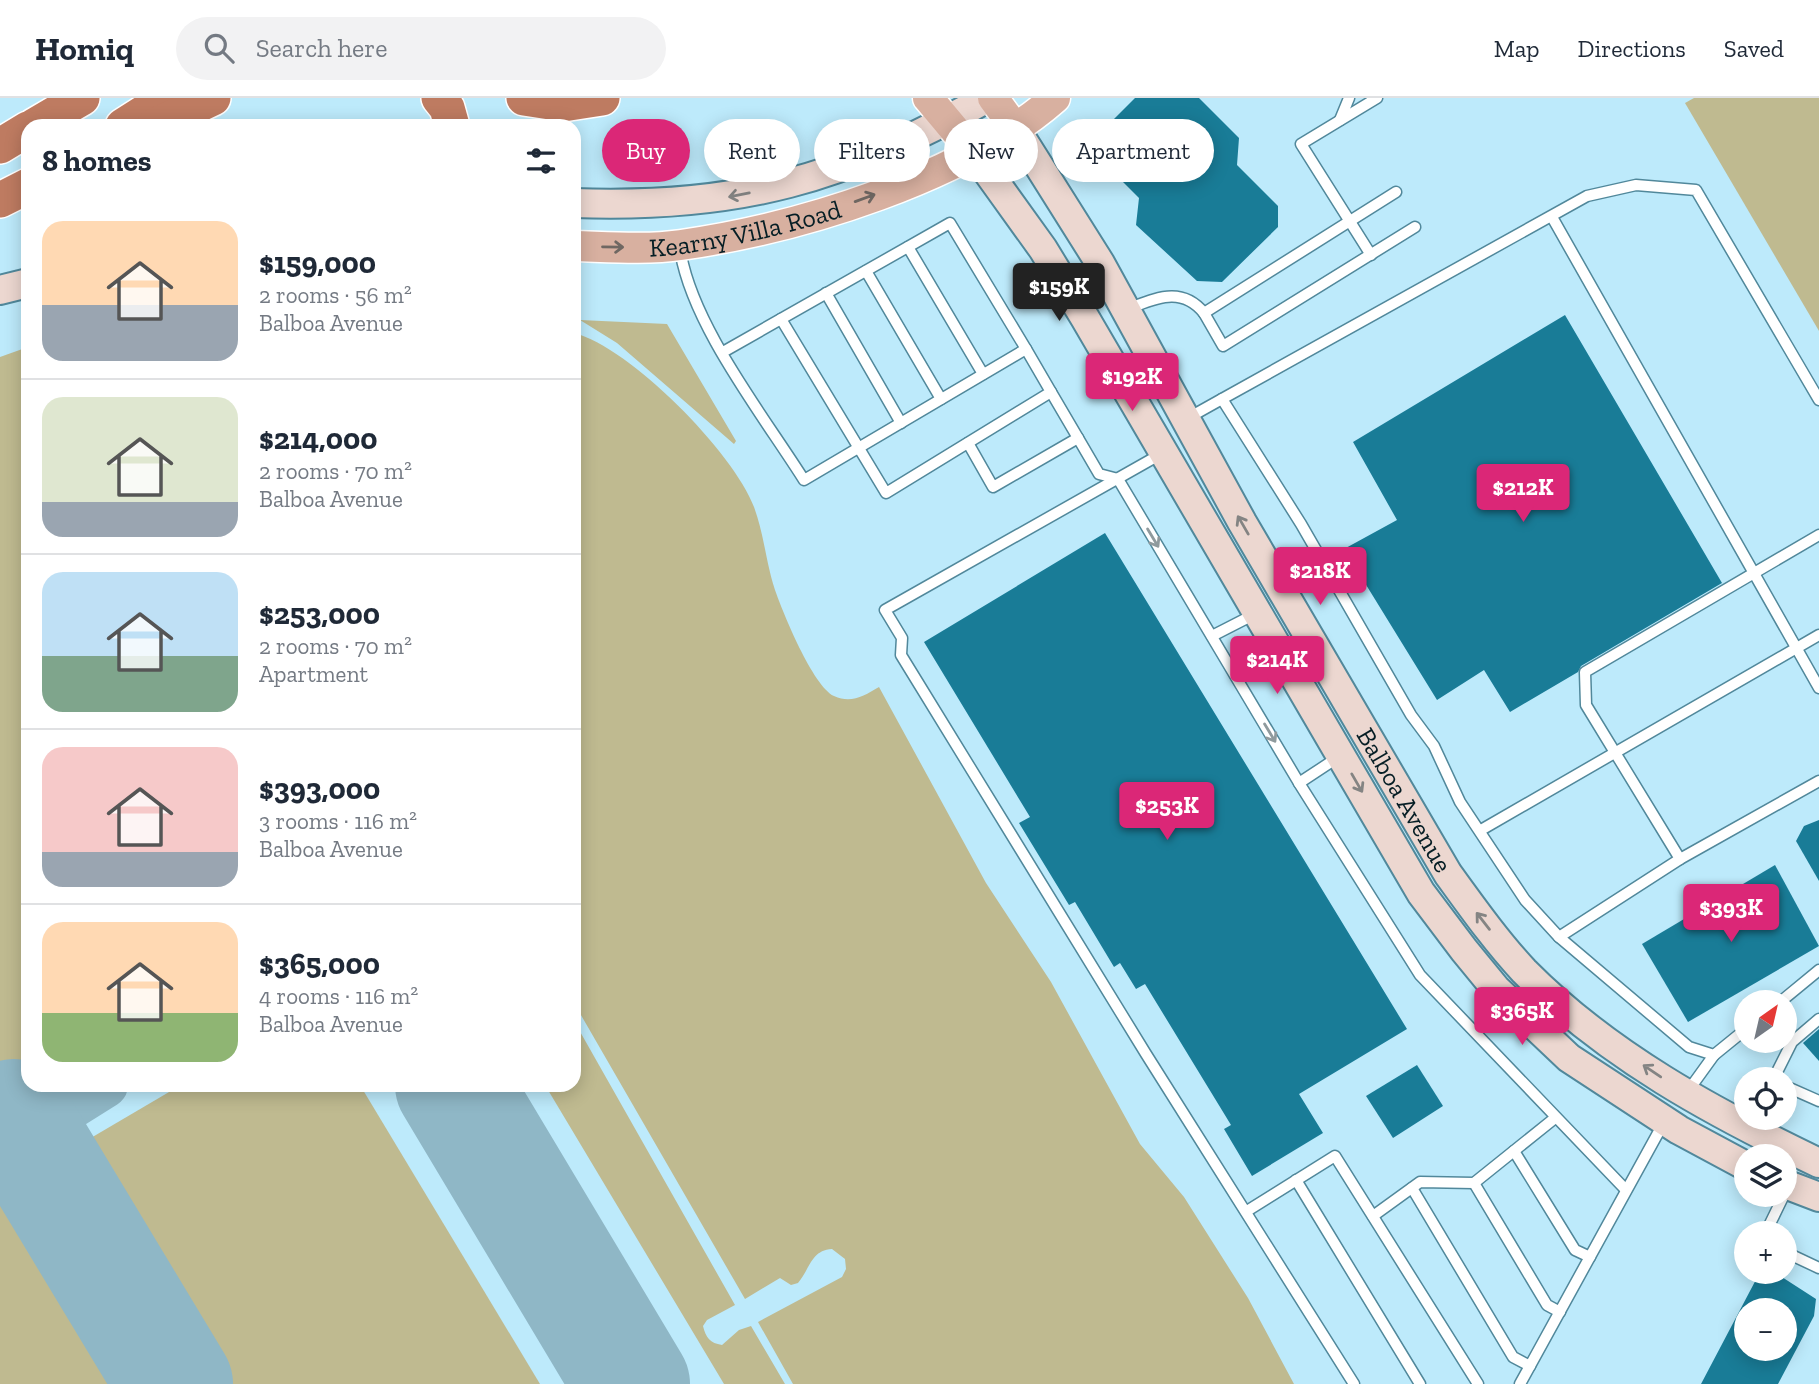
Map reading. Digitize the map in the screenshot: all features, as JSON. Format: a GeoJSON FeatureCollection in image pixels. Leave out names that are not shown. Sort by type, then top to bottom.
{"type":"FeatureCollection","features":[{"type":"Feature","properties":{"kind":"highway"},"geometry":{"type":"LineString","coordinates":[[46,119],[82,98]]}},
{"type":"Feature","properties":{"kind":"highway"},"geometry":{"type":"LineString","coordinates":[[134,119],[167,98]]}},
{"type":"Feature","properties":{"kind":"highway"},"geometry":{"type":"LineString","coordinates":[[169,119],[213,98]]}},
{"type":"Feature","properties":{"kind":"highway"},"geometry":{"type":"LineString","coordinates":[[439,98],[447,108],[450,119]]}},
{"type":"Feature","properties":{"kind":"highway"},"geometry":{"type":"LineString","coordinates":[[466,98],[472,119]]}},
{"type":"Feature","properties":{"kind":"highway"},"geometry":{"type":"LineString","coordinates":[[524,98],[563,104],[602,98]]}},
{"type":"Feature","properties":{"kind":"highway"},"geometry":{"type":"LineString","coordinates":[[0,146],[21,134]]}},
{"type":"Feature","properties":{"kind":"highway"},"geometry":{"type":"LineString","coordinates":[[0,200],[21,190]]}},
{"type":"Feature","properties":{"kind":"main road","name":"Balboa Avenue"},"geometry":{"type":"LineString","coordinates":[[928,98],[947,119]]}},
{"type":"Feature","properties":{"kind":"main road","name":"Kearny Villa Road"},"geometry":{"type":"LineString","coordinates":[[950,119],[987,98]]}},
{"type":"Feature","properties":{"kind":"main road","name":"Balboa Avenue"},"geometry":{"type":"LineString","coordinates":[[993,98],[1009,119]]}},
{"type":"Feature","properties":{"kind":"main road","name":"Kearny Villa Road"},"geometry":{"type":"LineString","coordinates":[[1028,119],[1055,98]]}},
{"type":"Feature","properties":{"kind":"main road","name":"Kearny Villa Road"},"geometry":{"type":"LineString","coordinates":[[581,203],[676,204],[774,188],[822,176],[881,153],[944,122]]}},
{"type":"Feature","properties":{"kind":"main road","name":"Balboa Avenue"},"geometry":{"type":"LineString","coordinates":[[1038,164],[1126,310],[1401,825],[1421,893],[1496,989],[1569,1058],[1672,1125],[1734,1159]]}},
{"type":"Feature","properties":{"kind":"main road","name":"Kearny Villa Road"},"geometry":{"type":"LineString","coordinates":[[581,246],[680,245],[758,230],[838,208],[944,167]]}},
{"type":"Feature","properties":{"kind":"main road","name":"Balboa Avenue"},"geometry":{"type":"LineString","coordinates":[[995,182],[1043,250],[1341,755],[1401,825],[1448,874],[1523,969],[1596,1034],[1686,1094],[1734,1114]]}},
{"type":"Feature","properties":{"kind":"main road"},"geometry":{"type":"LineString","coordinates":[[0,290],[21,285]]}},
{"type":"Feature","properties":{"kind":"main road"},"geometry":{"type":"LineString","coordinates":[[1098,341],[1169,422],[1184,420]]}},
{"type":"Feature","properties":{"kind":"main road"},"geometry":{"type":"LineString","coordinates":[[1672,1125],[1696,1126],[1737,1146],[1819,1163]]}},
{"type":"Feature","properties":{"kind":"main road","name":"Balboa Avenue"},"geometry":{"type":"LineString","coordinates":[[1764,1130],[1819,1163]]}},
{"type":"Feature","properties":{"kind":"main road"},"geometry":{"type":"LineString","coordinates":[[1797,1192],[1819,1197]]}},
{"type":"Feature","properties":{"kind":"lane"},"geometry":{"type":"LineString","coordinates":[[1340,120],[1349,98]]}},
{"type":"Feature","properties":{"kind":"lane"},"geometry":{"type":"LineString","coordinates":[[1371,254],[1301,144],[1377,98]]}},
{"type":"Feature","properties":{"kind":"lane"},"geometry":{"type":"LineString","coordinates":[[1184,420],[1587,196],[1636,186],[1696,190],[1819,400]]}},
{"type":"Feature","properties":{"kind":"lane"},"geometry":{"type":"LineString","coordinates":[[1204,313],[1396,192]]}},
{"type":"Feature","properties":{"kind":"lane"},"geometry":{"type":"LineString","coordinates":[[1552,217],[1819,688]]}},
{"type":"Feature","properties":{"kind":"lane"},"geometry":{"type":"LineString","coordinates":[[723,352],[950,223],[1099,474],[1118,479],[1299,783],[1420,975],[1626,1190]]}},
{"type":"Feature","properties":{"kind":"lane"},"geometry":{"type":"LineString","coordinates":[[1126,310],[1175,295],[1196,303],[1223,346],[1415,227]]}},
{"type":"Feature","properties":{"kind":"lane"},"geometry":{"type":"LineString","coordinates":[[680,245],[683,270],[723,352],[804,480],[1026,349]]}},
{"type":"Feature","properties":{"kind":"lane"},"geometry":{"type":"LineString","coordinates":[[908,247],[983,374]]}},
{"type":"Feature","properties":{"kind":"lane"},"geometry":{"type":"LineString","coordinates":[[866,271],[941,399]]}},
{"type":"Feature","properties":{"kind":"lane"},"geometry":{"type":"LineString","coordinates":[[826,293],[901,423]]}},
{"type":"Feature","properties":{"kind":"lane"},"geometry":{"type":"LineString","coordinates":[[781,319],[886,493],[1051,391]]}},
{"type":"Feature","properties":{"kind":"lane"},"geometry":{"type":"LineString","coordinates":[[1222,399],[1301,524],[1411,715],[1434,746],[1460,802],[1525,900],[1559,937],[1689,1047],[1714,1055]]}},
{"type":"Feature","properties":{"kind":"lane"},"geometry":{"type":"LineString","coordinates":[[968,443],[993,488],[1079,438]]}},
{"type":"Feature","properties":{"kind":"lane"},"geometry":{"type":"LineString","coordinates":[[1162,453],[885,610],[901,638],[901,655],[1146,1054],[1354,1384]]}},
{"type":"Feature","properties":{"kind":"lane"},"geometry":{"type":"LineString","coordinates":[[1680,859],[1586,705],[1585,672],[1819,535]]}},
{"type":"Feature","properties":{"kind":"lane"},"geometry":{"type":"LineString","coordinates":[[1212,636],[1257,614]]}},
{"type":"Feature","properties":{"kind":"lane"},"geometry":{"type":"LineString","coordinates":[[1481,830],[1819,635]]}},
{"type":"Feature","properties":{"kind":"lane"},"geometry":{"type":"LineString","coordinates":[[1299,783],[1341,755]]}},
{"type":"Feature","properties":{"kind":"lane"},"geometry":{"type":"LineString","coordinates":[[1559,937],[1680,859],[1819,781]]}},
{"type":"Feature","properties":{"kind":"lane"},"geometry":{"type":"LineString","coordinates":[[1795,990],[1819,970]]}},
{"type":"Feature","properties":{"kind":"lane"},"geometry":{"type":"LineString","coordinates":[[1780,1067],[1792,1042],[1819,1019]]}},
{"type":"Feature","properties":{"kind":"lane"},"geometry":{"type":"LineString","coordinates":[[1686,1094],[1714,1055],[1734,1039]]}},
{"type":"Feature","properties":{"kind":"lane"},"geometry":{"type":"LineString","coordinates":[[1797,1091],[1819,1101]]}},
{"type":"Feature","properties":{"kind":"lane"},"geometry":{"type":"LineString","coordinates":[[1373,1216],[1420,1182],[1474,1183],[1555,1118]]}},
{"type":"Feature","properties":{"kind":"lane"},"geometry":{"type":"LineString","coordinates":[[1520,1384],[1626,1190],[1672,1125]]}},
{"type":"Feature","properties":{"kind":"lane"},"geometry":{"type":"LineString","coordinates":[[1514,1151],[1575,1250],[1590,1256]]}},
{"type":"Feature","properties":{"kind":"lane"},"geometry":{"type":"LineString","coordinates":[[1247,1211],[1335,1156],[1478,1384]]}},
{"type":"Feature","properties":{"kind":"lane"},"geometry":{"type":"LineString","coordinates":[[1296,1180],[1420,1384]]}},
{"type":"Feature","properties":{"kind":"lane"},"geometry":{"type":"LineString","coordinates":[[1474,1183],[1547,1305],[1560,1312]]}},
{"type":"Feature","properties":{"kind":"lane"},"geometry":{"type":"LineString","coordinates":[[1412,1188],[1513,1357],[1530,1366]]}},
{"type":"Feature","properties":{"kind":"lane"},"geometry":{"type":"LineString","coordinates":[[1797,1258],[1819,1268]]}},
{"type":"Feature","properties":{"kind":"shaded area"},"geometry":{"type":"Polygon","coordinates":[[[1694,98],[1819,98],[1819,331],[1685,103],[1694,98]]]}},
{"type":"Feature","properties":{"kind":"shaded area"},"geometry":{"type":"Polygon","coordinates":[[[581,320],[667,324],[736,441],[734,444],[617,343],[581,320]]]}},
{"type":"Feature","properties":{"kind":"shaded area"},"geometry":{"type":"Polygon","coordinates":[[[581,336],[623,358],[678,405],[725,459],[743,485],[754,507],[775,590],[808,664],[826,690],[840,698],[857,698],[879,687],[986,883],[1051,982],[1140,1144],[1184,1197],[1248,1298],[1294,1384],[793,1384],[758,1322],[842,1277],[846,1269],[845,1259],[832,1249],[825,1250],[815,1257],[798,1283],[791,1285],[780,1278],[745,1299],[581,1015],[581,336]]]}},
{"type":"Feature","properties":{"kind":"shaded area"},"geometry":{"type":"Polygon","coordinates":[[[21,350],[21,1086],[0,1099],[0,357],[21,350]]]}},
{"type":"Feature","properties":{"kind":"shaded area"},"geometry":{"type":"Polygon","coordinates":[[[581,1033],[735,1305],[707,1320],[703,1326],[707,1337],[722,1345],[739,1330],[751,1326],[785,1384],[724,1384],[549,1092],[581,1092],[581,1033]]]}},
{"type":"Feature","properties":{"kind":"shaded area"},"geometry":{"type":"Polygon","coordinates":[[[169,1092],[364,1092],[540,1384],[226,1384],[84,1142],[169,1092]]]}},
{"type":"Feature","properties":{"kind":"shaded area"},"geometry":{"type":"Polygon","coordinates":[[[0,1195],[13,1202],[126,1384],[0,1384],[0,1195]]]}},
{"type":"Feature","properties":{"kind":"building"},"geometry":{"type":"Polygon","coordinates":[[[1135,98],[1199,98],[1239,138],[1237,165],[1278,206],[1278,227],[1222,282],[1197,281],[1136,225],[1139,198],[1123,182],[1214,182],[1214,119],[1114,119],[1135,98]]]}},
{"type":"Feature","properties":{"kind":"building"},"geometry":{"type":"Polygon","coordinates":[[[1565,315],[1722,583],[1581,666],[1578,672],[1510,712],[1484,670],[1437,700],[1344,549],[1397,520],[1353,442],[1565,315]]]}},
{"type":"Feature","properties":{"kind":"building"},"geometry":{"type":"Polygon","coordinates":[[[1105,533],[1407,1029],[1299,1094],[1323,1133],[1252,1176],[1224,1129],[1231,1125],[1145,984],[1136,989],[1120,963],[1114,967],[1075,902],[1069,905],[1019,823],[1030,817],[924,642],[1105,533]]]}},
{"type":"Feature","properties":{"kind":"building"},"geometry":{"type":"Polygon","coordinates":[[[1819,820],[1819,881],[1796,841],[1804,826],[1819,820]]]}},
{"type":"Feature","properties":{"kind":"building"},"geometry":{"type":"Polygon","coordinates":[[[1775,865],[1819,946],[1743,990],[1734,990],[1734,995],[1688,1022],[1642,944],[1775,865]]]}},
{"type":"Feature","properties":{"kind":"building"},"geometry":{"type":"Polygon","coordinates":[[[1819,1029],[1819,1061],[1803,1043],[1819,1029]]]}},
{"type":"Feature","properties":{"kind":"building"},"geometry":{"type":"Polygon","coordinates":[[[1417,1065],[1443,1106],[1393,1138],[1366,1096],[1417,1065]]]}},
{"type":"Feature","properties":{"kind":"building"},"geometry":{"type":"Polygon","coordinates":[[[1754,1284],[1793,1284],[1816,1299],[1814,1316],[1797,1348],[1797,1298],[1746,1298],[1754,1284]]]}},
{"type":"Feature","properties":{"kind":"building"},"geometry":{"type":"Polygon","coordinates":[[[1734,1321],[1734,1361],[1790,1361],[1778,1384],[1701,1384],[1734,1321]]]}},
{"type":"Feature","properties":{"kind":"taxiway"},"geometry":{"type":"LineString","coordinates":[[43,1164],[40,1143],[46,1122],[94,1092]]}},
{"type":"Feature","properties":{"kind":"taxiway"},"geometry":{"type":"LineString","coordinates":[[0,1148],[17,1146],[43,1164]]}},
{"type":"Feature","properties":{"kind":"runway"},"geometry":{"type":"LineString","coordinates":[[457,1092],[632,1384]]}},
{"type":"Feature","properties":{"kind":"runway"},"geometry":{"type":"LineString","coordinates":[[14,1117],[175,1384]]}}]}
